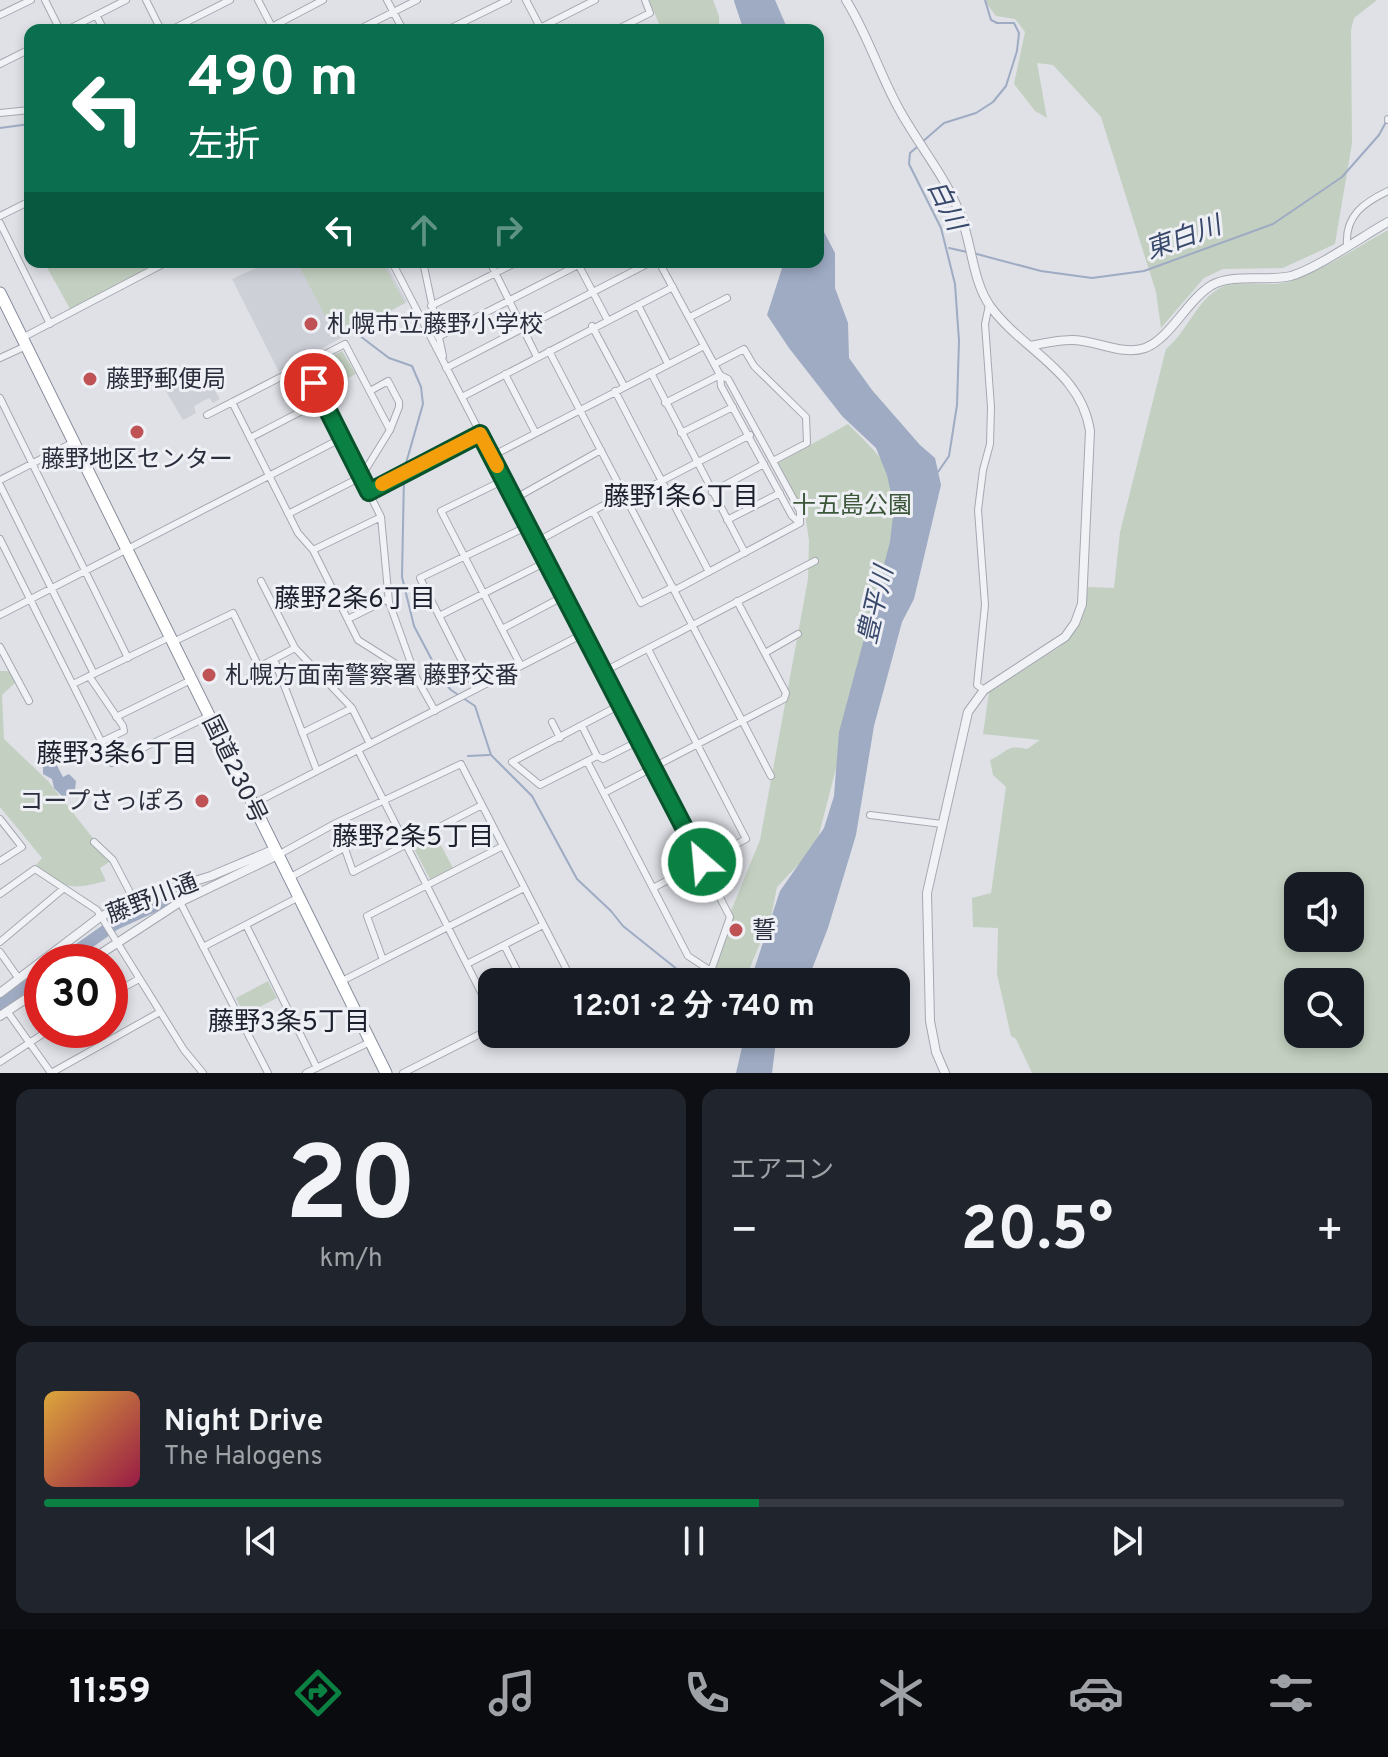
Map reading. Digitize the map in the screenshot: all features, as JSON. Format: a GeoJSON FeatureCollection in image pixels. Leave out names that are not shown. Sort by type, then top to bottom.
{"type":"FeatureCollection","features":[{"type":"Feature","properties":{"kind":"highway","name":"国道230号"},"geometry":{"type":"LineString","coordinates":[[1,297],[386,1073]]}},
{"type":"Feature","properties":{"kind":"street"},"geometry":{"type":"LineString","coordinates":[[0,15],[31,0]]}},
{"type":"Feature","properties":{"kind":"street"},"geometry":{"type":"LineString","coordinates":[[45,0],[57,24]]}},
{"type":"Feature","properties":{"kind":"street"},"geometry":{"type":"LineString","coordinates":[[79,24],[126,0]]}},
{"type":"Feature","properties":{"kind":"street"},"geometry":{"type":"LineString","coordinates":[[146,0],[158,24]]}},
{"type":"Feature","properties":{"kind":"street"},"geometry":{"type":"LineString","coordinates":[[183,24],[230,0]]}},
{"type":"Feature","properties":{"kind":"street"},"geometry":{"type":"LineString","coordinates":[[258,0],[268,24]]}},
{"type":"Feature","properties":{"kind":"street"},"geometry":{"type":"LineString","coordinates":[[279,24],[323,0]]}},
{"type":"Feature","properties":{"kind":"street"},"geometry":{"type":"LineString","coordinates":[[387,0],[400,24]]}},
{"type":"Feature","properties":{"kind":"street"},"geometry":{"type":"LineString","coordinates":[[370,24],[417,0]]}},
{"type":"Feature","properties":{"kind":"street"},"geometry":{"type":"LineString","coordinates":[[459,24],[508,0]]}},
{"type":"Feature","properties":{"kind":"street"},"geometry":{"type":"LineString","coordinates":[[526,0],[537,24]]}},
{"type":"Feature","properties":{"kind":"street"},"geometry":{"type":"LineString","coordinates":[[549,24],[595,0]]}},
{"type":"Feature","properties":{"kind":"street"},"geometry":{"type":"LineString","coordinates":[[628,24],[650,13],[645,0]]}},
{"type":"Feature","properties":{"kind":"street"},"geometry":{"type":"LineString","coordinates":[[846,0],[896,104],[961,215],[982,291],[989,305],[1011,330],[1068,382],[1082,400],[1090,431],[1082,604],[1075,623],[1065,637],[984,690],[968,712],[942,824],[927,893],[927,951],[930,1021],[936,1052],[945,1073]]}},
{"type":"Feature","properties":{"kind":"street"},"geometry":{"type":"LineString","coordinates":[[96,15],[101,24]]}},
{"type":"Feature","properties":{"kind":"street"},"geometry":{"type":"LineString","coordinates":[[0,64],[24,52]]}},
{"type":"Feature","properties":{"kind":"street"},"geometry":{"type":"LineString","coordinates":[[0,113],[24,111]]}},
{"type":"Feature","properties":{"kind":"street"},"geometry":{"type":"LineString","coordinates":[[1347,245],[1346,230],[1355,212],[1388,191]]}},
{"type":"Feature","properties":{"kind":"street"},"geometry":{"type":"LineString","coordinates":[[0,216],[24,204]]}},
{"type":"Feature","properties":{"kind":"street"},"geometry":{"type":"LineString","coordinates":[[1030,346],[1074,340],[1131,350],[1146,348],[1158,340],[1189,304],[1212,285],[1293,275],[1388,222]]}},
{"type":"Feature","properties":{"kind":"street"},"geometry":{"type":"LineString","coordinates":[[0,223],[50,324]]}},
{"type":"Feature","properties":{"kind":"street"},"geometry":{"type":"LineString","coordinates":[[0,358],[50,324],[155,268]]}},
{"type":"Feature","properties":{"kind":"street"},"geometry":{"type":"LineString","coordinates":[[395,268],[730,917],[712,968]]}},
{"type":"Feature","properties":{"kind":"street"},"geometry":{"type":"LineString","coordinates":[[424,268],[446,368]]}},
{"type":"Feature","properties":{"kind":"street"},"geometry":{"type":"LineString","coordinates":[[493,268],[537,357]]}},
{"type":"Feature","properties":{"kind":"street"},"geometry":{"type":"LineString","coordinates":[[431,306],[505,268]]}},
{"type":"Feature","properties":{"kind":"street"},"geometry":{"type":"LineString","coordinates":[[438,337],[571,268]]}},
{"type":"Feature","properties":{"kind":"street"},"geometry":{"type":"LineString","coordinates":[[582,268],[607,319]]}},
{"type":"Feature","properties":{"kind":"street"},"geometry":{"type":"LineString","coordinates":[[446,368],[643,268]]}},
{"type":"Feature","properties":{"kind":"street"},"geometry":{"type":"LineString","coordinates":[[660,268],[715,364],[721,386],[748,436],[792,516],[800,523]]}},
{"type":"Feature","properties":{"kind":"street"},"geometry":{"type":"LineString","coordinates":[[462,397],[592,326],[673,287]]}},
{"type":"Feature","properties":{"kind":"street"},"geometry":{"type":"LineString","coordinates":[[690,317],[727,298]]}},
{"type":"Feature","properties":{"kind":"street"},"geometry":{"type":"LineString","coordinates":[[638,305],[668,364]]}},
{"type":"Feature","properties":{"kind":"street"},"geometry":{"type":"LineString","coordinates":[[984,690],[977,685],[985,605],[978,510],[990,444],[991,407],[985,324],[989,305]]}},
{"type":"Feature","properties":{"kind":"street"},"geometry":{"type":"LineString","coordinates":[[592,326],[624,386]]}},
{"type":"Feature","properties":{"kind":"street"},"geometry":{"type":"LineString","coordinates":[[207,415],[345,344],[390,430]]}},
{"type":"Feature","properties":{"kind":"street"},"geometry":{"type":"LineString","coordinates":[[492,456],[704,346]]}},
{"type":"Feature","properties":{"kind":"street"},"geometry":{"type":"LineString","coordinates":[[715,364],[744,349],[754,366],[806,417],[807,443],[773,461]]}},
{"type":"Feature","properties":{"kind":"street"},"geometry":{"type":"LineString","coordinates":[[549,351],[771,776]]}},
{"type":"Feature","properties":{"kind":"street"},"geometry":{"type":"LineString","coordinates":[[305,365],[381,517],[388,599],[416,677],[435,711]]}},
{"type":"Feature","properties":{"kind":"street"},"geometry":{"type":"LineString","coordinates":[[651,373],[745,553]]}},
{"type":"Feature","properties":{"kind":"street"},"geometry":{"type":"LineString","coordinates":[[505,374],[535,432]]}},
{"type":"Feature","properties":{"kind":"street"},"geometry":{"type":"LineString","coordinates":[[665,403],[720,375]]}},
{"type":"Feature","properties":{"kind":"street"},"geometry":{"type":"LineString","coordinates":[[720,375],[728,379],[773,461],[800,511],[800,523]]}},
{"type":"Feature","properties":{"kind":"street"},"geometry":{"type":"LineString","coordinates":[[288,514],[361,477],[390,430],[399,402],[388,381],[370,391]]}},
{"type":"Feature","properties":{"kind":"street"},"geometry":{"type":"LineString","coordinates":[[615,391],[709,572]]}},
{"type":"Feature","properties":{"kind":"street"},"geometry":{"type":"LineString","coordinates":[[0,398],[128,658]]}},
{"type":"Feature","properties":{"kind":"street"},"geometry":{"type":"LineString","coordinates":[[250,438],[323,400]]}},
{"type":"Feature","properties":{"kind":"street"},"geometry":{"type":"LineString","coordinates":[[232,402],[298,533],[313,550],[358,640],[416,677]]}},
{"type":"Feature","properties":{"kind":"street"},"geometry":{"type":"LineString","coordinates":[[681,433],[733,407]]}},
{"type":"Feature","properties":{"kind":"street"},"geometry":{"type":"LineString","coordinates":[[536,542],[756,431]]}},
{"type":"Feature","properties":{"kind":"street"},"geometry":{"type":"LineString","coordinates":[[369,492],[480,434]]}},
{"type":"Feature","properties":{"kind":"street"},"geometry":{"type":"LineString","coordinates":[[0,615],[342,438]]}},
{"type":"Feature","properties":{"kind":"street"},"geometry":{"type":"LineString","coordinates":[[74,442],[0,482],[92,675],[124,731],[101,742]]}},
{"type":"Feature","properties":{"kind":"street"},"geometry":{"type":"LineString","coordinates":[[514,499],[601,450]]}},
{"type":"Feature","properties":{"kind":"street"},"geometry":{"type":"LineString","coordinates":[[712,492],[764,464]]}},
{"type":"Feature","properties":{"kind":"street"},"geometry":{"type":"LineString","coordinates":[[504,480],[441,511],[521,666]]}},
{"type":"Feature","properties":{"kind":"street"},"geometry":{"type":"LineString","coordinates":[[727,520],[780,493]]}},
{"type":"Feature","properties":{"kind":"street"},"geometry":{"type":"LineString","coordinates":[[593,511],[641,603],[709,572],[800,523]]}},
{"type":"Feature","properties":{"kind":"street"},"geometry":{"type":"LineString","coordinates":[[313,550],[381,517]]}},
{"type":"Feature","properties":{"kind":"street"},"geometry":{"type":"LineString","coordinates":[[476,689],[420,578],[528,526]]}},
{"type":"Feature","properties":{"kind":"street"},"geometry":{"type":"LineString","coordinates":[[0,539],[112,763],[209,716]]}},
{"type":"Feature","properties":{"kind":"street"},"geometry":{"type":"LineString","coordinates":[[603,672],[815,561]]}},
{"type":"Feature","properties":{"kind":"street"},"geometry":{"type":"LineString","coordinates":[[439,616],[546,562]]}},
{"type":"Feature","properties":{"kind":"street"},"geometry":{"type":"LineString","coordinates":[[261,581],[295,648],[352,708],[370,744]]}},
{"type":"Feature","properties":{"kind":"street"},"geometry":{"type":"LineString","coordinates":[[502,629],[564,596]]}},
{"type":"Feature","properties":{"kind":"street"},"geometry":{"type":"LineString","coordinates":[[348,619],[388,599]]}},
{"type":"Feature","properties":{"kind":"street"},"geometry":{"type":"LineString","coordinates":[[604,793],[784,699],[786,693],[737,601]]}},
{"type":"Feature","properties":{"kind":"street"},"geometry":{"type":"LineString","coordinates":[[73,684],[233,613],[259,667],[295,648]]}},
{"type":"Feature","properties":{"kind":"street"},"geometry":{"type":"LineString","coordinates":[[253,804],[583,634]]}},
{"type":"Feature","properties":{"kind":"street"},"geometry":{"type":"LineString","coordinates":[[765,653],[798,634]]}},
{"type":"Feature","properties":{"kind":"street"},"geometry":{"type":"LineString","coordinates":[[0,647],[29,701]]}},
{"type":"Feature","properties":{"kind":"street"},"geometry":{"type":"LineString","coordinates":[[648,649],[746,839],[653,888]]}},
{"type":"Feature","properties":{"kind":"street"},"geometry":{"type":"LineString","coordinates":[[274,659],[317,771]]}},
{"type":"Feature","properties":{"kind":"street"},"geometry":{"type":"LineString","coordinates":[[116,717],[191,680]]}},
{"type":"Feature","properties":{"kind":"street"},"geometry":{"type":"LineString","coordinates":[[597,756],[540,785],[512,762],[620,705]]}},
{"type":"Feature","properties":{"kind":"street"},"geometry":{"type":"LineString","coordinates":[[302,733],[352,708]]}},
{"type":"Feature","properties":{"kind":"street"},"geometry":{"type":"LineString","coordinates":[[552,722],[560,738]]}},
{"type":"Feature","properties":{"kind":"street"},"geometry":{"type":"LineString","coordinates":[[582,726],[597,756],[603,759],[639,741]]}},
{"type":"Feature","properties":{"kind":"street"},"geometry":{"type":"LineString","coordinates":[[358,750],[478,986]]}},
{"type":"Feature","properties":{"kind":"street"},"geometry":{"type":"LineString","coordinates":[[587,761],[688,956],[706,968]]}},
{"type":"Feature","properties":{"kind":"street"},"geometry":{"type":"LineString","coordinates":[[276,852],[461,764],[566,968]]}},
{"type":"Feature","properties":{"kind":"street"},"geometry":{"type":"LineString","coordinates":[[336,823],[353,872],[482,805]]}},
{"type":"Feature","properties":{"kind":"street"},"geometry":{"type":"LineString","coordinates":[[870,815],[942,824]]}},
{"type":"Feature","properties":{"kind":"street"},"geometry":{"type":"LineString","coordinates":[[0,819],[22,847],[0,861]]}},
{"type":"Feature","properties":{"kind":"street"},"geometry":{"type":"LineString","coordinates":[[94,842],[113,860],[134,900]]}},
{"type":"Feature","properties":{"kind":"street"},"geometry":{"type":"LineString","coordinates":[[383,960],[367,916],[503,846]]}},
{"type":"Feature","properties":{"kind":"street"},"geometry":{"type":"LineString","coordinates":[[289,878],[344,848]]}},
{"type":"Feature","properties":{"kind":"street","name":"藤野川通"},"geometry":{"type":"LineString","coordinates":[[0,993],[101,918],[134,900],[276,852]]}},
{"type":"Feature","properties":{"kind":"street","name":"藤野川通"},"geometry":{"type":"LineString","coordinates":[[116,943],[180,902],[276,852]]}},
{"type":"Feature","properties":{"kind":"street"},"geometry":{"type":"LineString","coordinates":[[0,894],[35,869],[97,910],[160,1012],[203,1073]]}},
{"type":"Feature","properties":{"kind":"street"},"geometry":{"type":"LineString","coordinates":[[340,982],[524,888]]}},
{"type":"Feature","properties":{"kind":"street"},"geometry":{"type":"LineString","coordinates":[[0,942],[63,889]]}},
{"type":"Feature","properties":{"kind":"street"},"geometry":{"type":"LineString","coordinates":[[203,947],[299,897]]}},
{"type":"Feature","properties":{"kind":"street"},"geometry":{"type":"LineString","coordinates":[[180,902],[268,1073]]}},
{"type":"Feature","properties":{"kind":"street"},"geometry":{"type":"LineString","coordinates":[[246,925],[317,1068]]}},
{"type":"Feature","properties":{"kind":"street"},"geometry":{"type":"LineString","coordinates":[[467,964],[543,925]]}},
{"type":"Feature","properties":{"kind":"street"},"geometry":{"type":"LineString","coordinates":[[504,945],[516,968]]}},
{"type":"Feature","properties":{"kind":"street"},"geometry":{"type":"LineString","coordinates":[[0,952],[19,979]]}},
{"type":"Feature","properties":{"kind":"street"},"geometry":{"type":"LineString","coordinates":[[128,985],[139,979]]}},
{"type":"Feature","properties":{"kind":"street"},"geometry":{"type":"LineString","coordinates":[[24,1000],[4,1013],[24,1036]]}},
{"type":"Feature","properties":{"kind":"street"},"geometry":{"type":"LineString","coordinates":[[33,1048],[51,1073],[160,1012]]}},
{"type":"Feature","properties":{"kind":"street"},"geometry":{"type":"LineString","coordinates":[[403,1073],[478,1035]]}},
{"type":"Feature","properties":{"kind":"street"},"geometry":{"type":"LineString","coordinates":[[306,1073],[370,1042]]}},
{"type":"Feature","properties":{"kind":"street"},"geometry":{"type":"LineString","coordinates":[[0,1062],[24,1045]]}},
{"type":"Feature","properties":{"kind":"shaded area","name":"札幌市立藤野小学校"},"geometry":{"type":"Polygon","coordinates":[[[256,268],[388,268],[407,302],[279,372],[232,279],[256,268]]]}},
{"type":"Feature","properties":{"kind":"shaded area"},"geometry":{"type":"Polygon","coordinates":[[[202,368],[220,399],[213,403],[209,398],[194,406],[196,413],[183,420],[164,388],[202,368]]]}},
{"type":"Feature","properties":{"kind":"green space"},"geometry":{"type":"Polygon","coordinates":[[[649,0],[713,0],[719,16],[719,24],[659,24],[649,0]]]}},
{"type":"Feature","properties":{"kind":"green space"},"geometry":{"type":"Polygon","coordinates":[[[984,0],[1377,0],[1354,18],[1351,30],[1352,143],[1335,244],[1283,268],[1223,269],[1204,278],[1161,328],[1156,292],[1101,117],[1053,65],[1037,63],[1047,118],[1035,111],[1014,84],[1025,32],[1015,19],[996,16],[984,0]]]}},
{"type":"Feature","properties":{"kind":"green space"},"geometry":{"type":"Polygon","coordinates":[[[1388,230],[1388,1073],[1032,1073],[1016,1039],[1011,1036],[997,974],[998,928],[973,927],[972,898],[991,893],[1006,787],[993,775],[990,760],[1011,748],[1027,749],[1040,740],[983,734],[989,692],[1061,646],[1081,622],[1088,587],[1114,588],[1120,532],[1166,349],[1204,301],[1220,288],[1227,285],[1282,283],[1322,268],[1388,230]]]}},
{"type":"Feature","properties":{"kind":"green space"},"geometry":{"type":"Polygon","coordinates":[[[47,268],[146,270],[70,309],[47,268]]]}},
{"type":"Feature","properties":{"kind":"green space"},"geometry":{"type":"Polygon","coordinates":[[[300,268],[385,268],[405,303],[336,337],[300,268]]]}},
{"type":"Feature","properties":{"kind":"green space"},"geometry":{"type":"Polygon","coordinates":[[[342,351],[356,374],[323,391],[312,367],[342,351]]]}},
{"type":"Feature","properties":{"kind":"green space","name":"十五島公園"},"geometry":{"type":"Polygon","coordinates":[[[848,424],[889,471],[903,508],[816,846],[777,887],[771,917],[750,968],[715,968],[731,924],[731,911],[760,840],[808,579],[809,541],[805,514],[778,463],[848,424]]]}},
{"type":"Feature","properties":{"kind":"green space"},"geometry":{"type":"Polygon","coordinates":[[[0,671],[11,671],[16,682],[2,695],[4,739],[48,781],[111,861],[100,868],[106,881],[75,886],[54,879],[36,865],[42,858],[0,807],[0,671]]]}},
{"type":"Feature","properties":{"kind":"green space"},"geometry":{"type":"Polygon","coordinates":[[[436,836],[453,868],[430,879],[413,847],[436,836]]]}},
{"type":"Feature","properties":{"kind":"green space"},"geometry":{"type":"Polygon","coordinates":[[[268,981],[277,998],[244,1015],[236,998],[268,981]]]}},
{"type":"Feature","properties":{"kind":"water"},"geometry":{"type":"Polygon","coordinates":[[[743,0],[775,0],[785,24],[747,24],[743,0]]]}},
{"type":"Feature","properties":{"kind":"water"},"geometry":{"type":"Polygon","coordinates":[[[824,232],[835,253],[835,288],[848,323],[849,358],[872,390],[935,458],[941,485],[914,599],[902,622],[874,726],[856,835],[828,928],[812,968],[755,968],[780,891],[824,828],[834,796],[839,732],[890,542],[894,507],[887,475],[876,448],[842,416],[767,315],[782,268],[824,268],[824,232]]]}},
{"type":"Feature","properties":{"kind":"water"},"geometry":{"type":"Polygon","coordinates":[[[53,758],[63,777],[69,774],[76,781],[70,797],[64,798],[54,788],[52,779],[43,774],[43,767],[53,758]]]}},
{"type":"Feature","properties":{"kind":"water"},"geometry":{"type":"Polygon","coordinates":[[[742,1048],[775,1048],[772,1073],[736,1073],[742,1048]]]}},
{"type":"Feature","properties":{"kind":"waterway","name":"豊平川"},"geometry":{"type":"LineString","coordinates":[[740,0],[748,24]]}},
{"type":"Feature","properties":{"kind":"waterway","name":"白川"},"geometry":{"type":"LineString","coordinates":[[921,143],[944,123],[976,113],[993,102],[1006,86],[1019,33],[1014,23],[991,20],[985,0]]}},
{"type":"Feature","properties":{"kind":"waterway","name":"東白川"},"geometry":{"type":"LineString","coordinates":[[973,253],[1041,271],[1092,278],[1144,271],[1273,224],[1342,177],[1379,135],[1386,122]]}},
{"type":"Feature","properties":{"kind":"waterway"},"geometry":{"type":"LineString","coordinates":[[0,128],[24,125]]}},
{"type":"Feature","properties":{"kind":"waterway","name":"白川"},"geometry":{"type":"LineString","coordinates":[[917,147],[910,153],[909,164],[941,228],[955,284],[959,341],[957,405],[949,456],[938,472]]}},
{"type":"Feature","properties":{"kind":"waterway","name":"東白川"},"geometry":{"type":"LineString","coordinates":[[949,248],[967,252]]}},
{"type":"Feature","properties":{"kind":"waterway"},"geometry":{"type":"LineString","coordinates":[[360,336],[389,358],[412,366],[421,387],[423,404],[404,470]]}},
{"type":"Feature","properties":{"kind":"waterway"},"geometry":{"type":"LineString","coordinates":[[404,476],[402,577],[414,626],[443,681],[475,706],[491,755],[532,796],[577,879],[623,926],[676,968]]}},
{"type":"Feature","properties":{"kind":"waterway"},"geometry":{"type":"LineString","coordinates":[[468,756],[489,755]]}},
{"type":"Feature","properties":{"kind":"waterway"},"geometry":{"type":"LineString","coordinates":[[87,944],[115,924],[163,902]]}},
{"type":"Feature","properties":{"kind":"waterway"},"geometry":{"type":"LineString","coordinates":[[0,1004],[24,987]]}},
{"type":"Feature","properties":{"kind":"slow traffic"},"geometry":{"type":"LineString","coordinates":[[382,484],[480,434],[497,466]]}},
{"type":"Feature","properties":{"kind":"place","name":"札幌市立藤野小学校"},"geometry":{"type":"Point","coordinates":[311,324]}},
{"type":"Feature","properties":{"kind":"place","name":"藤野郵便局"},"geometry":{"type":"Point","coordinates":[90,379]}},
{"type":"Feature","properties":{"kind":"place","name":"藤野地区センター"},"geometry":{"type":"Point","coordinates":[137,432]}},
{"type":"Feature","properties":{"kind":"place","name":"札幌方面南警察署 藤野交番"},"geometry":{"type":"Point","coordinates":[209,675]}},
{"type":"Feature","properties":{"kind":"place","name":"コープさっぽろ"},"geometry":{"type":"Point","coordinates":[202,801]}},
{"type":"Feature","properties":{"kind":"place","name":"誓"},"geometry":{"type":"Point","coordinates":[736,930]}},
{"type":"Feature","properties":{"kind":"district","name":"藤野1条6丁目"},"geometry":{"type":"Point","coordinates":[681,496]}},
{"type":"Feature","properties":{"kind":"district","name":"藤野2条6丁目"},"geometry":{"type":"Point","coordinates":[355,598]}},
{"type":"Feature","properties":{"kind":"district","name":"藤野3条6丁目"},"geometry":{"type":"Point","coordinates":[117,753]}},
{"type":"Feature","properties":{"kind":"district","name":"藤野2条5丁目"},"geometry":{"type":"Point","coordinates":[413,836]}},
{"type":"Feature","properties":{"kind":"district","name":"藤野3条5丁目"},"geometry":{"type":"Point","coordinates":[289,1021]}},
{"type":"Feature","properties":{"kind":"route"},"geometry":{"type":"LineString","coordinates":[[314,383],[369,492],[480,434],[702,862]]}}]}
